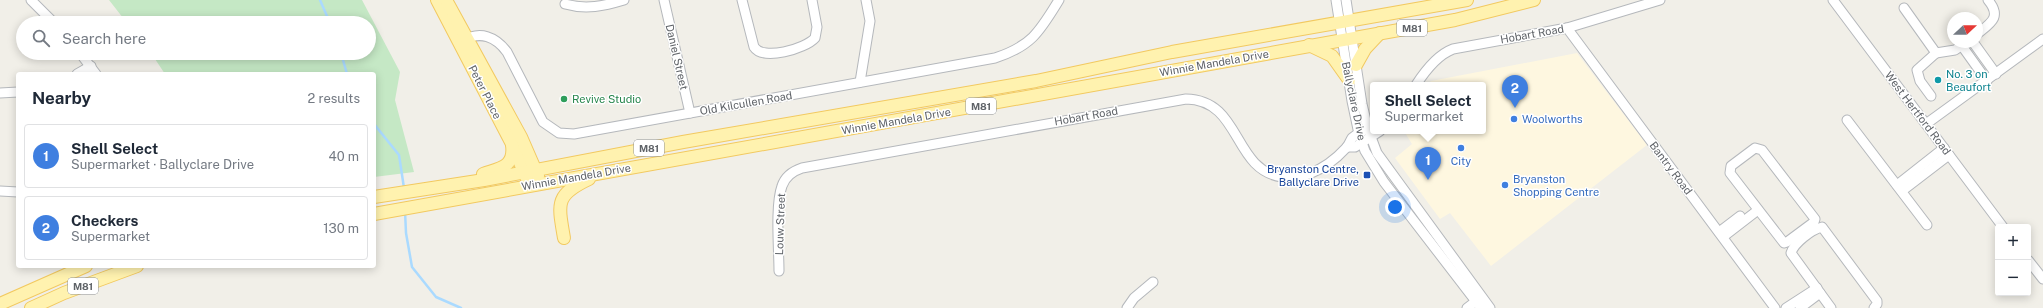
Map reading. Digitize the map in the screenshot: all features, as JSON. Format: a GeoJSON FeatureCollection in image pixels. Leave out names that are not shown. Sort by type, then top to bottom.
{"type":"FeatureCollection","features":[{"type":"Feature","properties":{"kind":"main road","name":"Peter Place"},"geometry":{"type":"LineString","coordinates":[[437,0],[464,40],[517,131],[534,184]]}},
{"type":"Feature","properties":{"kind":"main road","name":"Peter Place"},"geometry":{"type":"LineString","coordinates":[[446,0],[512,144],[530,171]]}},
{"type":"Feature","properties":{"kind":"main road","name":"Winnie Mandela Drive"},"geometry":{"type":"LineString","coordinates":[[376,197],[530,171],[683,142],[1020,83],[1172,52],[1467,0]]}},
{"type":"Feature","properties":{"kind":"main road","name":"Winnie Mandela Drive"},"geometry":{"type":"LineString","coordinates":[[376,214],[1476,16],[1534,0]]}},
{"type":"Feature","properties":{"kind":"main road"},"geometry":{"type":"LineString","coordinates":[[1356,65],[1365,49],[1380,33]]}},
{"type":"Feature","properties":{"kind":"main road"},"geometry":{"type":"LineString","coordinates":[[1309,45],[1332,56],[1349,80]]}},
{"type":"Feature","properties":{"kind":"main road"},"geometry":{"type":"LineString","coordinates":[[449,185],[506,166],[512,158],[512,144]]}},
{"type":"Feature","properties":{"kind":"main road"},"geometry":{"type":"LineString","coordinates":[[564,238],[559,212],[561,200],[565,193],[574,186],[601,173]]}},
{"type":"Feature","properties":{"kind":"main road","name":"M81"},"geometry":{"type":"LineString","coordinates":[[0,304],[81,268]]}},
{"type":"Feature","properties":{"kind":"main road","name":"M81"},"geometry":{"type":"LineString","coordinates":[[31,308],[64,293],[132,268]]}},
{"type":"Feature","properties":{"kind":"street"},"geometry":{"type":"LineString","coordinates":[[31,0],[47,16]]}},
{"type":"Feature","properties":{"kind":"street"},"geometry":{"type":"LineString","coordinates":[[565,4],[576,7],[592,8],[624,0]]}},
{"type":"Feature","properties":{"kind":"street","name":"Daniel Street"},"geometry":{"type":"LineString","coordinates":[[664,0],[690,113]]}},
{"type":"Feature","properties":{"kind":"street"},"geometry":{"type":"LineString","coordinates":[[742,0],[754,47],[759,52],[766,54],[801,47],[815,38],[817,28],[812,0]]}},
{"type":"Feature","properties":{"kind":"street"},"geometry":{"type":"LineString","coordinates":[[860,82],[870,21],[866,0]]}},
{"type":"Feature","properties":{"kind":"street","name":"Old Kilcullen Road"},"geometry":{"type":"LineString","coordinates":[[464,40],[490,36],[500,42],[544,122],[559,133],[574,134],[995,58],[1023,46],[1038,33],[1060,0]]}},
{"type":"Feature","properties":{"kind":"street","name":"Ballyclare Drive"},"geometry":{"type":"LineString","coordinates":[[1336,0],[1344,22],[1347,39],[1349,80],[1360,139],[1384,182],[1479,302],[1490,308]]}},
{"type":"Feature","properties":{"kind":"street","name":"Ballyclare Drive"},"geometry":{"type":"LineString","coordinates":[[1344,22],[1346,0]]}},
{"type":"Feature","properties":{"kind":"street","name":"Hobart Road"},"geometry":{"type":"LineString","coordinates":[[1418,82],[1434,62],[1448,51],[1459,47],[1567,28],[1660,0]]}},
{"type":"Feature","properties":{"kind":"street","name":"West Hertford Road"},"geometry":{"type":"LineString","coordinates":[[1833,0],[2001,224]]}},
{"type":"Feature","properties":{"kind":"street"},"geometry":{"type":"LineString","coordinates":[[1983,29],[1991,23],[1995,15],[1993,6],[1988,0]]}},
{"type":"Feature","properties":{"kind":"street"},"geometry":{"type":"LineString","coordinates":[[1904,8],[1936,53]]}},
{"type":"Feature","properties":{"kind":"street","name":"Bantry Road"},"geometry":{"type":"LineString","coordinates":[[1567,28],[1775,308]]}},
{"type":"Feature","properties":{"kind":"street","name":"Ballyclare Drive"},"geometry":{"type":"LineString","coordinates":[[1347,39],[1356,65],[1362,104],[1370,130]]}},
{"type":"Feature","properties":{"kind":"street"},"geometry":{"type":"LineString","coordinates":[[1926,124],[2043,39]]}},
{"type":"Feature","properties":{"kind":"street"},"geometry":{"type":"LineString","coordinates":[[1931,96],[1920,81],[1918,70],[1936,53],[1955,50],[1958,48]]}},
{"type":"Feature","properties":{"kind":"street"},"geometry":{"type":"LineString","coordinates":[[1967,48],[1987,81]]}},
{"type":"Feature","properties":{"kind":"street"},"geometry":{"type":"LineString","coordinates":[[1977,48],[1996,74]]}},
{"type":"Feature","properties":{"kind":"street"},"geometry":{"type":"LineString","coordinates":[[86,60],[95,72]]}},
{"type":"Feature","properties":{"kind":"street"},"geometry":{"type":"LineString","coordinates":[[80,72],[91,66]]}},
{"type":"Feature","properties":{"kind":"street"},"geometry":{"type":"LineString","coordinates":[[0,93],[16,92]]}},
{"type":"Feature","properties":{"kind":"street","name":"Hobart Road"},"geometry":{"type":"LineString","coordinates":[[787,178],[797,170],[821,164],[1186,98],[1199,100],[1218,109],[1229,121],[1248,156],[1258,166],[1272,175],[1293,178],[1308,175],[1321,168],[1347,147],[1352,139],[1360,139],[1370,130]]}},
{"type":"Feature","properties":{"kind":"street"},"geometry":{"type":"LineString","coordinates":[[1847,120],[1927,225]]}},
{"type":"Feature","properties":{"kind":"street","name":"Ballyclare Drive"},"geometry":{"type":"LineString","coordinates":[[1371,134],[1377,153],[1479,302]]}},
{"type":"Feature","properties":{"kind":"street"},"geometry":{"type":"LineString","coordinates":[[1756,148],[1762,150],[1815,219],[1809,226],[1784,243],[1756,208],[1729,169],[1756,148]]}},
{"type":"Feature","properties":{"kind":"street"},"geometry":{"type":"LineString","coordinates":[[1899,188],[1947,151]]}},
{"type":"Feature","properties":{"kind":"street","name":"Louw Street"},"geometry":{"type":"LineString","coordinates":[[779,271],[779,202],[782,186],[787,178]]}},
{"type":"Feature","properties":{"kind":"street"},"geometry":{"type":"LineString","coordinates":[[0,191],[16,192]]}},
{"type":"Feature","properties":{"kind":"street"},"geometry":{"type":"LineString","coordinates":[[1721,234],[1756,208]]}},
{"type":"Feature","properties":{"kind":"street"},"geometry":{"type":"LineString","coordinates":[[1832,308],[1791,253],[1793,248],[1817,228],[1822,227],[1877,301],[1878,304],[1874,308]]}},
{"type":"Feature","properties":{"kind":"street"},"geometry":{"type":"LineString","coordinates":[[2031,264],[2043,279]]}},
{"type":"Feature","properties":{"kind":"street"},"geometry":{"type":"LineString","coordinates":[[1126,308],[1134,298],[1153,282]]}},
{"type":"Feature","properties":{"kind":"street"},"geometry":{"type":"LineString","coordinates":[[1786,308],[1818,290]]}},
{"type":"Feature","properties":{"kind":"street"},"geometry":{"type":"LineString","coordinates":[[1800,308],[1818,290]]}},
{"type":"Feature","properties":{"kind":"street"},"geometry":{"type":"LineString","coordinates":[[1467,308],[1479,302]]}},
{"type":"Feature","properties":{"kind":"shaded area","name":"Bryanston Shopping Centre"},"geometry":{"type":"Polygon","coordinates":[[[1577,53],[1647,145],[1491,266],[1450,213],[1440,219],[1395,158],[1412,144],[1406,134],[1486,134],[1486,82],[1430,82],[1577,53]]]}},
{"type":"Feature","properties":{"kind":"green space"},"geometry":{"type":"Polygon","coordinates":[[[109,0],[362,0],[370,16],[122,16],[109,0]]]}},
{"type":"Feature","properties":{"kind":"green space"},"geometry":{"type":"Polygon","coordinates":[[[376,27],[400,72],[395,100],[414,172],[376,177],[376,72],[164,72],[156,60],[376,60],[376,27]]]}},
{"type":"Feature","properties":{"kind":"waterway"},"geometry":{"type":"LineString","coordinates":[[320,0],[327,16]]}},
{"type":"Feature","properties":{"kind":"waterway"},"geometry":{"type":"LineString","coordinates":[[343,60],[346,72]]}},
{"type":"Feature","properties":{"kind":"waterway"},"geometry":{"type":"LineString","coordinates":[[376,126],[399,155],[404,188]]}},
{"type":"Feature","properties":{"kind":"waterway"},"geometry":{"type":"LineString","coordinates":[[405,211],[406,233],[412,267],[436,297],[461,308]]}},
{"type":"Feature","properties":{"kind":"place","name":"No. 3 on Beaufort"},"geometry":{"type":"Point","coordinates":[1938,80]}},
{"type":"Feature","properties":{"kind":"place","name":"Revive Studio"},"geometry":{"type":"Point","coordinates":[564,99]}},
{"type":"Feature","properties":{"kind":"place","name":"Checkers"},"geometry":{"type":"Point","coordinates":[1515,108]}},
{"type":"Feature","properties":{"kind":"place","name":"Woolworths"},"geometry":{"type":"Point","coordinates":[1514,119]}},
{"type":"Feature","properties":{"kind":"place","name":"City"},"geometry":{"type":"Point","coordinates":[1461,148]}},
{"type":"Feature","properties":{"kind":"place","name":"Bryanston Centre, Ballyclare Drive"},"geometry":{"type":"Point","coordinates":[1367,175]}},
{"type":"Feature","properties":{"kind":"place","name":"Shell Select"},"geometry":{"type":"Point","coordinates":[1428,180]}},
{"type":"Feature","properties":{"kind":"place","name":"Bryanston Shopping Centre"},"geometry":{"type":"Point","coordinates":[1505,185]}}]}
